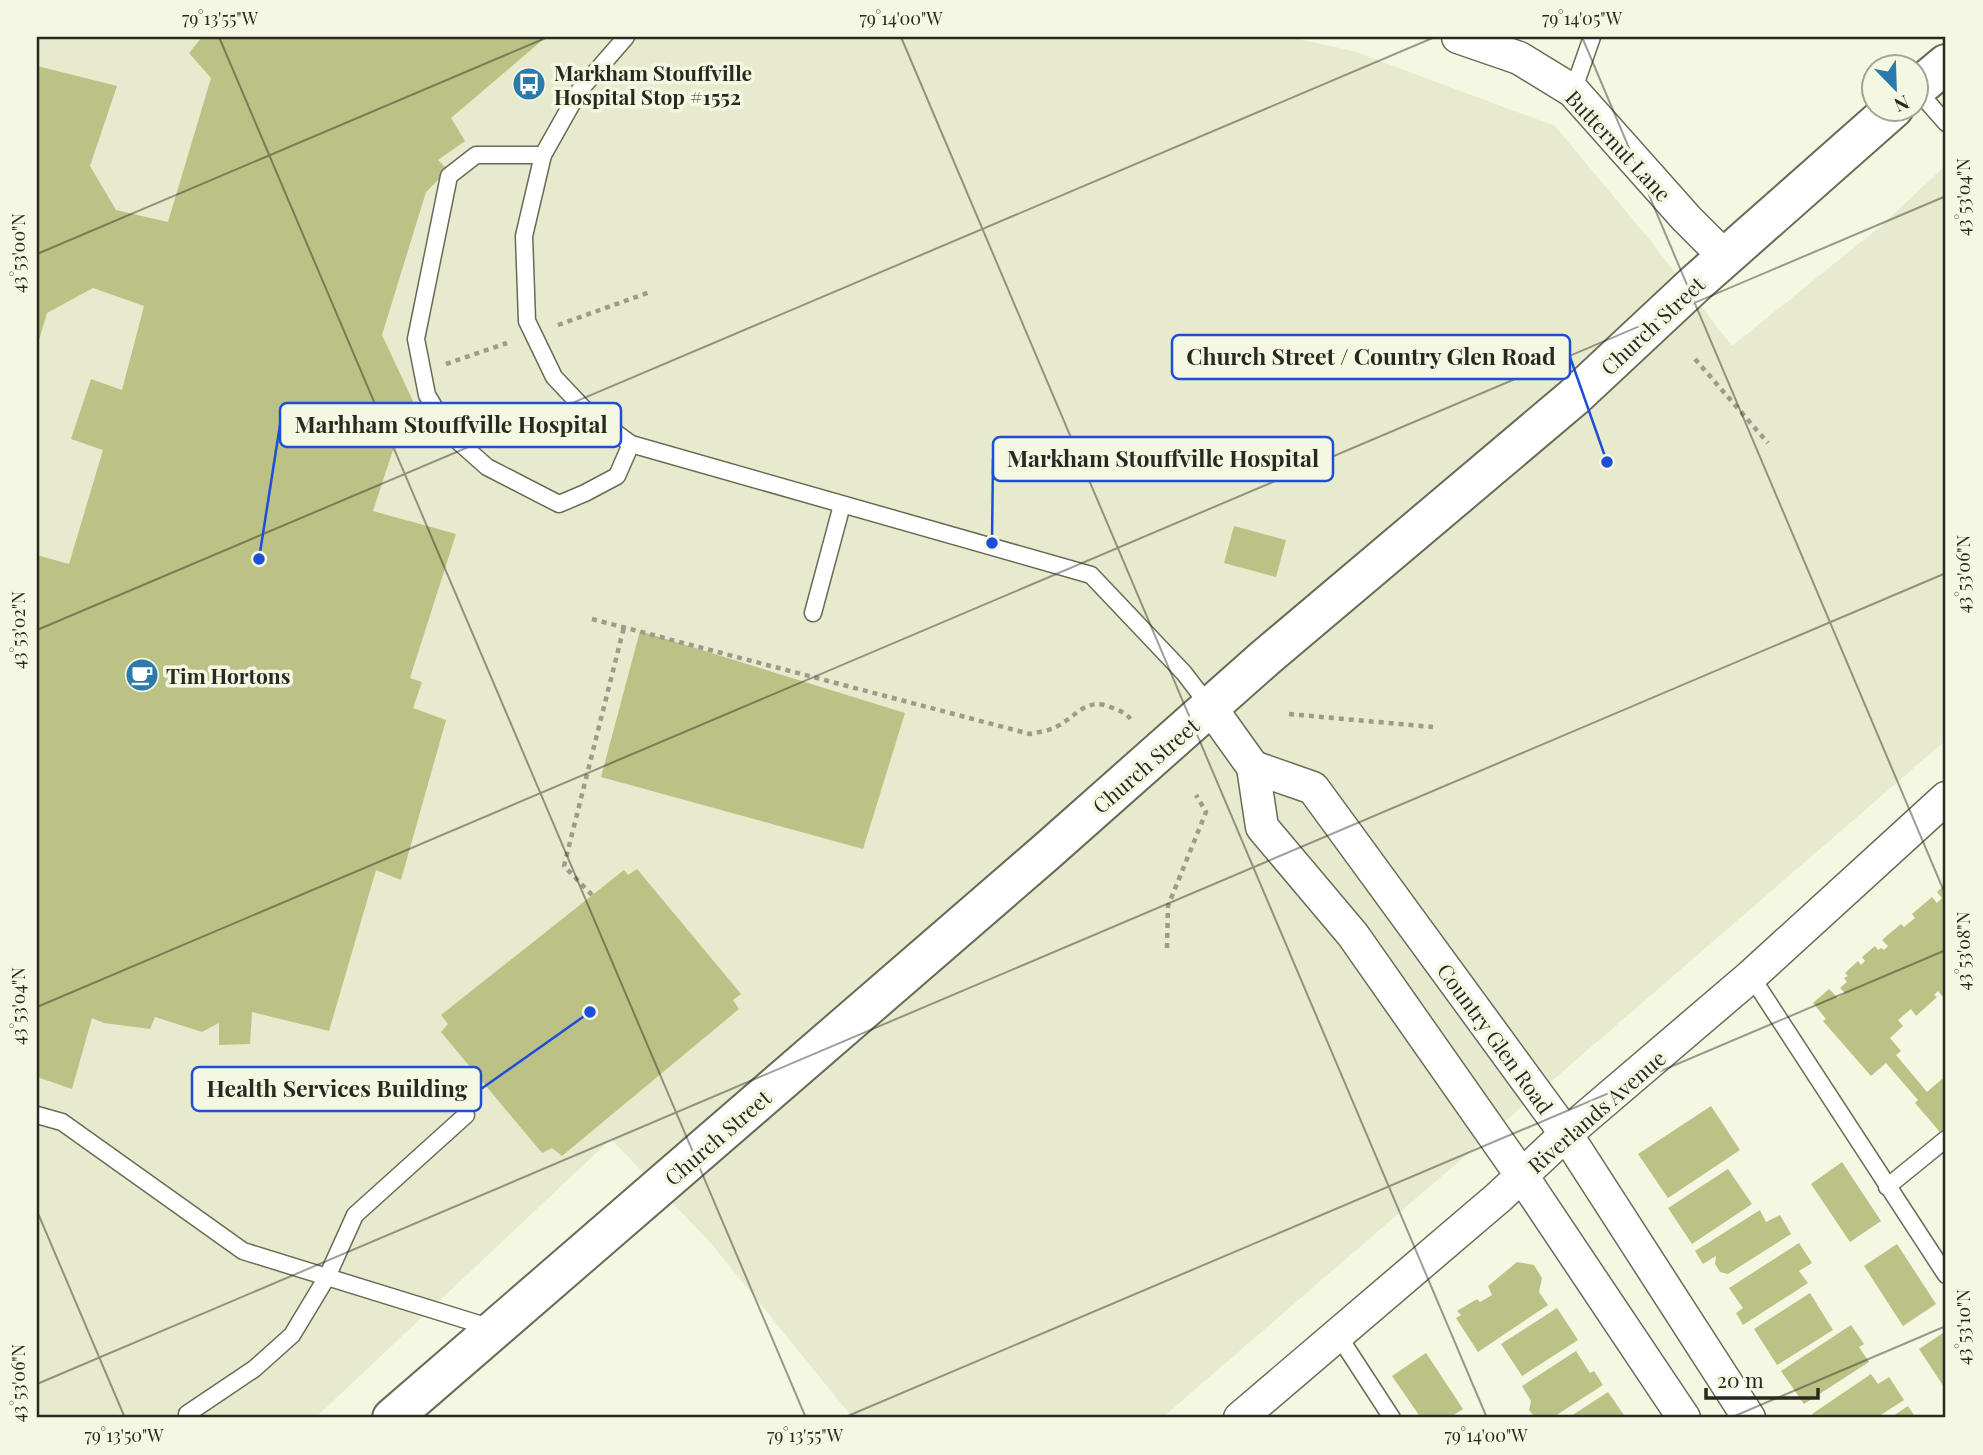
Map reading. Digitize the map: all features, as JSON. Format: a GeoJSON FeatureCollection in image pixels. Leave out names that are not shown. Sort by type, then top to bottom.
{"type":"FeatureCollection","features":[{"type":"Feature","properties":{"kind":"street","name":"Butternut Lane"},"geometry":{"type":"LineString","coordinates":[[1458,37],[1519,58],[1573,92],[1686,218],[1726,258]]}},
{"type":"Feature","properties":{"kind":"street"},"geometry":{"type":"LineString","coordinates":[[1930,77],[1946,64]]}},
{"type":"Feature","properties":{"kind":"street","name":"Church Street"},"geometry":{"type":"LineString","coordinates":[[392,1418],[1210,708],[1574,397],[1878,122]]}},
{"type":"Feature","properties":{"kind":"street"},"geometry":{"type":"LineString","coordinates":[[1210,708],[1253,767],[1262,827],[1353,935],[1522,1176],[1684,1418]]}},
{"type":"Feature","properties":{"kind":"street","name":"Country Glen Road"},"geometry":{"type":"LineString","coordinates":[[1253,767],[1313,788],[1566,1134],[1749,1418]]}},
{"type":"Feature","properties":{"kind":"street","name":"Riverlands Avenue"},"geometry":{"type":"LineString","coordinates":[[1240,1418],[1751,976],[1946,798]]}},
{"type":"Feature","properties":{"kind":"lane"},"geometry":{"type":"LineString","coordinates":[[626,37],[579,90],[543,155],[523,236],[527,321],[554,377],[587,412],[631,444],[1091,575],[1184,673],[1210,708]]}},
{"type":"Feature","properties":{"kind":"lane"},"geometry":{"type":"LineString","coordinates":[[1573,92],[1592,37]]}},
{"type":"Feature","properties":{"kind":"lane"},"geometry":{"type":"LineString","coordinates":[[1930,105],[1946,123]]}},
{"type":"Feature","properties":{"kind":"lane"},"geometry":{"type":"LineString","coordinates":[[543,155],[476,155],[449,176],[416,339],[427,395],[452,435],[487,467],[559,503],[617,476],[631,444]]}},
{"type":"Feature","properties":{"kind":"lane"},"geometry":{"type":"LineString","coordinates":[[813,613],[842,505]]}},
{"type":"Feature","properties":{"kind":"lane"},"geometry":{"type":"LineString","coordinates":[[1751,976],[1946,1275]]}},
{"type":"Feature","properties":{"kind":"lane"},"geometry":{"type":"LineString","coordinates":[[37,1115],[62,1122],[243,1251],[496,1329]]}},
{"type":"Feature","properties":{"kind":"lane"},"geometry":{"type":"LineString","coordinates":[[187,1414],[254,1369],[292,1335],[327,1277],[355,1215],[466,1115]]}},
{"type":"Feature","properties":{"kind":"lane"},"geometry":{"type":"LineString","coordinates":[[1888,1187],[1946,1139]]}},
{"type":"Feature","properties":{"kind":"lane"},"geometry":{"type":"LineString","coordinates":[[1338,1335],[1392,1418]]}},
{"type":"Feature","properties":{"kind":"path"},"geometry":{"type":"LineString","coordinates":[[1695,359],[1768,443]]}},
{"type":"Feature","properties":{"kind":"path"},"geometry":{"type":"LineString","coordinates":[[592,618],[1030,734],[1055,728],[1078,710],[1093,703],[1107,705],[1127,714],[1132,721]]}},
{"type":"Feature","properties":{"kind":"path"},"geometry":{"type":"LineString","coordinates":[[592,895],[564,866],[624,627]]}},
{"type":"Feature","properties":{"kind":"path"},"geometry":{"type":"LineString","coordinates":[[1289,714],[1433,727]]}},
{"type":"Feature","properties":{"kind":"path"},"geometry":{"type":"LineString","coordinates":[[1167,948],[1168,906],[1206,812],[1196,795]]}},
{"type":"Feature","properties":{"kind":"shaded area"},"geometry":{"type":"Polygon","coordinates":[[[37,37],[1289,37],[1353,51],[1555,126],[1649,239],[1732,346],[1881,226],[1946,165],[1946,740],[1162,1418],[853,1418],[710,1242],[611,1139],[315,1418],[37,1418],[37,37]]]}},
{"type":"Feature","properties":{"kind":"building"},"geometry":{"type":"Polygon","coordinates":[[[202,37],[546,37],[451,118],[465,141],[438,160],[448,170],[426,192],[382,335],[413,401],[395,444],[373,511],[456,534],[410,678],[422,682],[413,708],[446,720],[401,880],[376,870],[329,1031],[252,1012],[250,1044],[219,1045],[219,1023],[202,1032],[155,1017],[150,1029],[104,1023],[92,1018],[72,1089],[37,1077],[37,555],[69,564],[103,450],[71,439],[91,379],[122,390],[144,306],[93,288],[47,313],[37,347],[37,66],[117,86],[90,166],[116,210],[168,222],[211,78],[189,53],[202,37]]]}},
{"type":"Feature","properties":{"kind":"building"},"geometry":{"type":"Polygon","coordinates":[[[1234,526],[1286,540],[1276,577],[1224,563],[1234,526]]]}},
{"type":"Feature","properties":{"kind":"building"},"geometry":{"type":"Polygon","coordinates":[[[640,631],[905,713],[863,849],[601,777],[640,631]]]}},
{"type":"Feature","properties":{"kind":"building"},"geometry":{"type":"Polygon","coordinates":[[[637,869],[741,994],[733,1000],[739,1009],[562,1156],[552,1148],[542,1153],[441,1032],[448,1024],[441,1015],[624,870],[628,875],[637,869]]]}},
{"type":"Feature","properties":{"kind":"building"},"geometry":{"type":"Polygon","coordinates":[[[1946,884],[1946,995],[1943,997],[1938,991],[1934,995],[1937,997],[1916,1016],[1911,1009],[1898,1020],[1903,1026],[1890,1038],[1901,1051],[1896,1055],[1927,1092],[1942,1079],[1946,1085],[1946,1127],[1940,1132],[1915,1103],[1918,1100],[1886,1063],[1871,1076],[1823,1021],[1826,1019],[1813,1003],[1829,989],[1838,998],[1845,993],[1840,988],[1847,982],[1844,978],[1848,976],[1845,973],[1858,961],[1861,965],[1865,961],[1862,957],[1875,946],[1878,950],[1884,950],[1888,946],[1882,940],[1901,924],[1904,927],[1915,918],[1912,914],[1932,897],[1937,903],[1942,898],[1937,892],[1946,884]]]}},
{"type":"Feature","properties":{"kind":"building"},"geometry":{"type":"Polygon","coordinates":[[[1711,1106],[1740,1150],[1668,1198],[1638,1154],[1711,1106]]]}},
{"type":"Feature","properties":{"kind":"building"},"geometry":{"type":"Polygon","coordinates":[[[1842,1162],[1881,1221],[1850,1242],[1811,1184],[1842,1162]]]}},
{"type":"Feature","properties":{"kind":"building"},"geometry":{"type":"Polygon","coordinates":[[[1728,1169],[1752,1204],[1692,1244],[1668,1208],[1728,1169]]]}},
{"type":"Feature","properties":{"kind":"building"},"geometry":{"type":"Polygon","coordinates":[[[1760,1210],[1766,1222],[1780,1215],[1791,1234],[1728,1274],[1720,1272],[1715,1264],[1716,1256],[1703,1264],[1695,1251],[1760,1210]]]}},
{"type":"Feature","properties":{"kind":"building"},"geometry":{"type":"Polygon","coordinates":[[[1799,1243],[1812,1263],[1799,1271],[1808,1283],[1743,1325],[1736,1313],[1743,1308],[1729,1288],[1799,1243]]]}},
{"type":"Feature","properties":{"kind":"building"},"geometry":{"type":"Polygon","coordinates":[[[1897,1244],[1936,1304],[1903,1326],[1864,1266],[1897,1244]]]}},
{"type":"Feature","properties":{"kind":"building"},"geometry":{"type":"Polygon","coordinates":[[[1517,1262],[1534,1265],[1542,1278],[1539,1292],[1548,1305],[1478,1352],[1456,1318],[1461,1315],[1457,1311],[1477,1299],[1480,1302],[1492,1295],[1488,1286],[1517,1262]]]}},
{"type":"Feature","properties":{"kind":"building"},"geometry":{"type":"Polygon","coordinates":[[[1810,1293],[1833,1330],[1777,1365],[1754,1329],[1810,1293]]]}},
{"type":"Feature","properties":{"kind":"building"},"geometry":{"type":"Polygon","coordinates":[[[1557,1308],[1578,1340],[1522,1376],[1501,1344],[1557,1308]]]}},
{"type":"Feature","properties":{"kind":"building"},"geometry":{"type":"Polygon","coordinates":[[[1851,1325],[1864,1344],[1859,1347],[1869,1362],[1804,1404],[1781,1371],[1851,1325]]]}},
{"type":"Feature","properties":{"kind":"building"},"geometry":{"type":"Polygon","coordinates":[[[1946,1331],[1946,1390],[1919,1349],[1946,1331]]]}},
{"type":"Feature","properties":{"kind":"building"},"geometry":{"type":"Polygon","coordinates":[[[1576,1351],[1590,1373],[1594,1371],[1603,1385],[1552,1418],[1535,1418],[1529,1410],[1531,1401],[1522,1386],[1576,1351]]]}},
{"type":"Feature","properties":{"kind":"building"},"geometry":{"type":"Polygon","coordinates":[[[1426,1353],[1463,1409],[1449,1418],[1421,1418],[1392,1376],[1426,1353]]]}},
{"type":"Feature","properties":{"kind":"building"},"geometry":{"type":"Polygon","coordinates":[[[1871,1374],[1878,1384],[1889,1377],[1904,1400],[1876,1418],[1816,1418],[1812,1414],[1871,1374]]]}},
{"type":"Feature","properties":{"kind":"building"},"geometry":{"type":"Polygon","coordinates":[[[1608,1392],[1626,1418],[1568,1418],[1608,1392]]]}},
{"type":"Feature","properties":{"kind":"building"},"geometry":{"type":"Polygon","coordinates":[[[1908,1406],[1916,1418],[1890,1418],[1908,1406]]]}},
{"type":"Feature","properties":{"kind":"place","name":"Markham Stouffville Hospital Stop #1552"},"geometry":{"type":"Point","coordinates":[529,84]}},
{"type":"Feature","properties":{"kind":"place","name":"Church Street / Country Glen Road"},"geometry":{"type":"Point","coordinates":[1607,462]}},
{"type":"Feature","properties":{"kind":"place","name":"Markham Stouffville Hospital"},"geometry":{"type":"Point","coordinates":[992,543]}},
{"type":"Feature","properties":{"kind":"place","name":"Marhham Stouffville Hospital"},"geometry":{"type":"Point","coordinates":[259,559]}},
{"type":"Feature","properties":{"kind":"place","name":"Tim Hortons"},"geometry":{"type":"Point","coordinates":[142,675]}},
{"type":"Feature","properties":{"kind":"place","name":"Health Services Building"},"geometry":{"type":"Point","coordinates":[590,1012]}}]}
